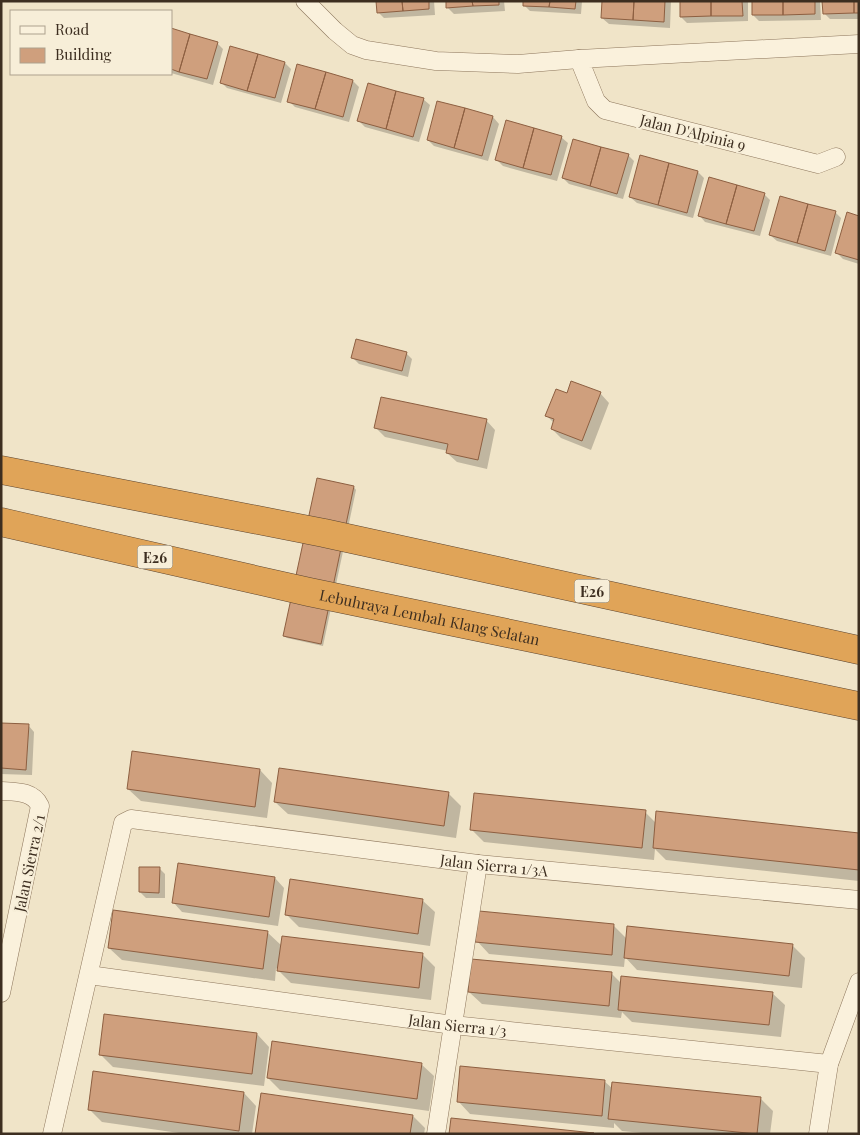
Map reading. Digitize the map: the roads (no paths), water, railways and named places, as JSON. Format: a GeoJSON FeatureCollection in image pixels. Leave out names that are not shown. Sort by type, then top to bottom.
{"type":"FeatureCollection","features":[{"type":"Feature","properties":{"kind":"highway","name":"E26"},"geometry":{"type":"LineString","coordinates":[[1,470],[324,533],[859,650]]}},
{"type":"Feature","properties":{"kind":"highway","name":"Lebuhraya Lembah Klang Selatan"},"geometry":{"type":"LineString","coordinates":[[1,522],[309,592],[859,706]]}},
{"type":"Feature","properties":{"kind":"street"},"geometry":{"type":"LineString","coordinates":[[305,1],[352,45],[366,50],[436,61],[518,64],[859,44]]}},
{"type":"Feature","properties":{"kind":"street","name":"Jalan D'Alpinia 9"},"geometry":{"type":"LineString","coordinates":[[579,59],[596,101],[604,110],[818,164],[836,157]]}},
{"type":"Feature","properties":{"kind":"street","name":"Jalan Sierra 2/1"},"geometry":{"type":"LineString","coordinates":[[1,791],[22,792],[37,799],[40,806],[5,954],[1,993]]}},
{"type":"Feature","properties":{"kind":"street","name":"Jalan Sierra 1/3A"},"geometry":{"type":"LineString","coordinates":[[89,975],[123,823],[131,819],[478,864],[859,900]]}},
{"type":"Feature","properties":{"kind":"street"},"geometry":{"type":"LineString","coordinates":[[436,1134],[478,864]]}},
{"type":"Feature","properties":{"kind":"street"},"geometry":{"type":"LineString","coordinates":[[52,1134],[89,975]]}},
{"type":"Feature","properties":{"kind":"street","name":"Jalan Sierra 1/3"},"geometry":{"type":"LineString","coordinates":[[89,975],[453,1024],[829,1064]]}},
{"type":"Feature","properties":{"kind":"street"},"geometry":{"type":"LineString","coordinates":[[818,1134],[829,1064],[859,982]]}}]}
